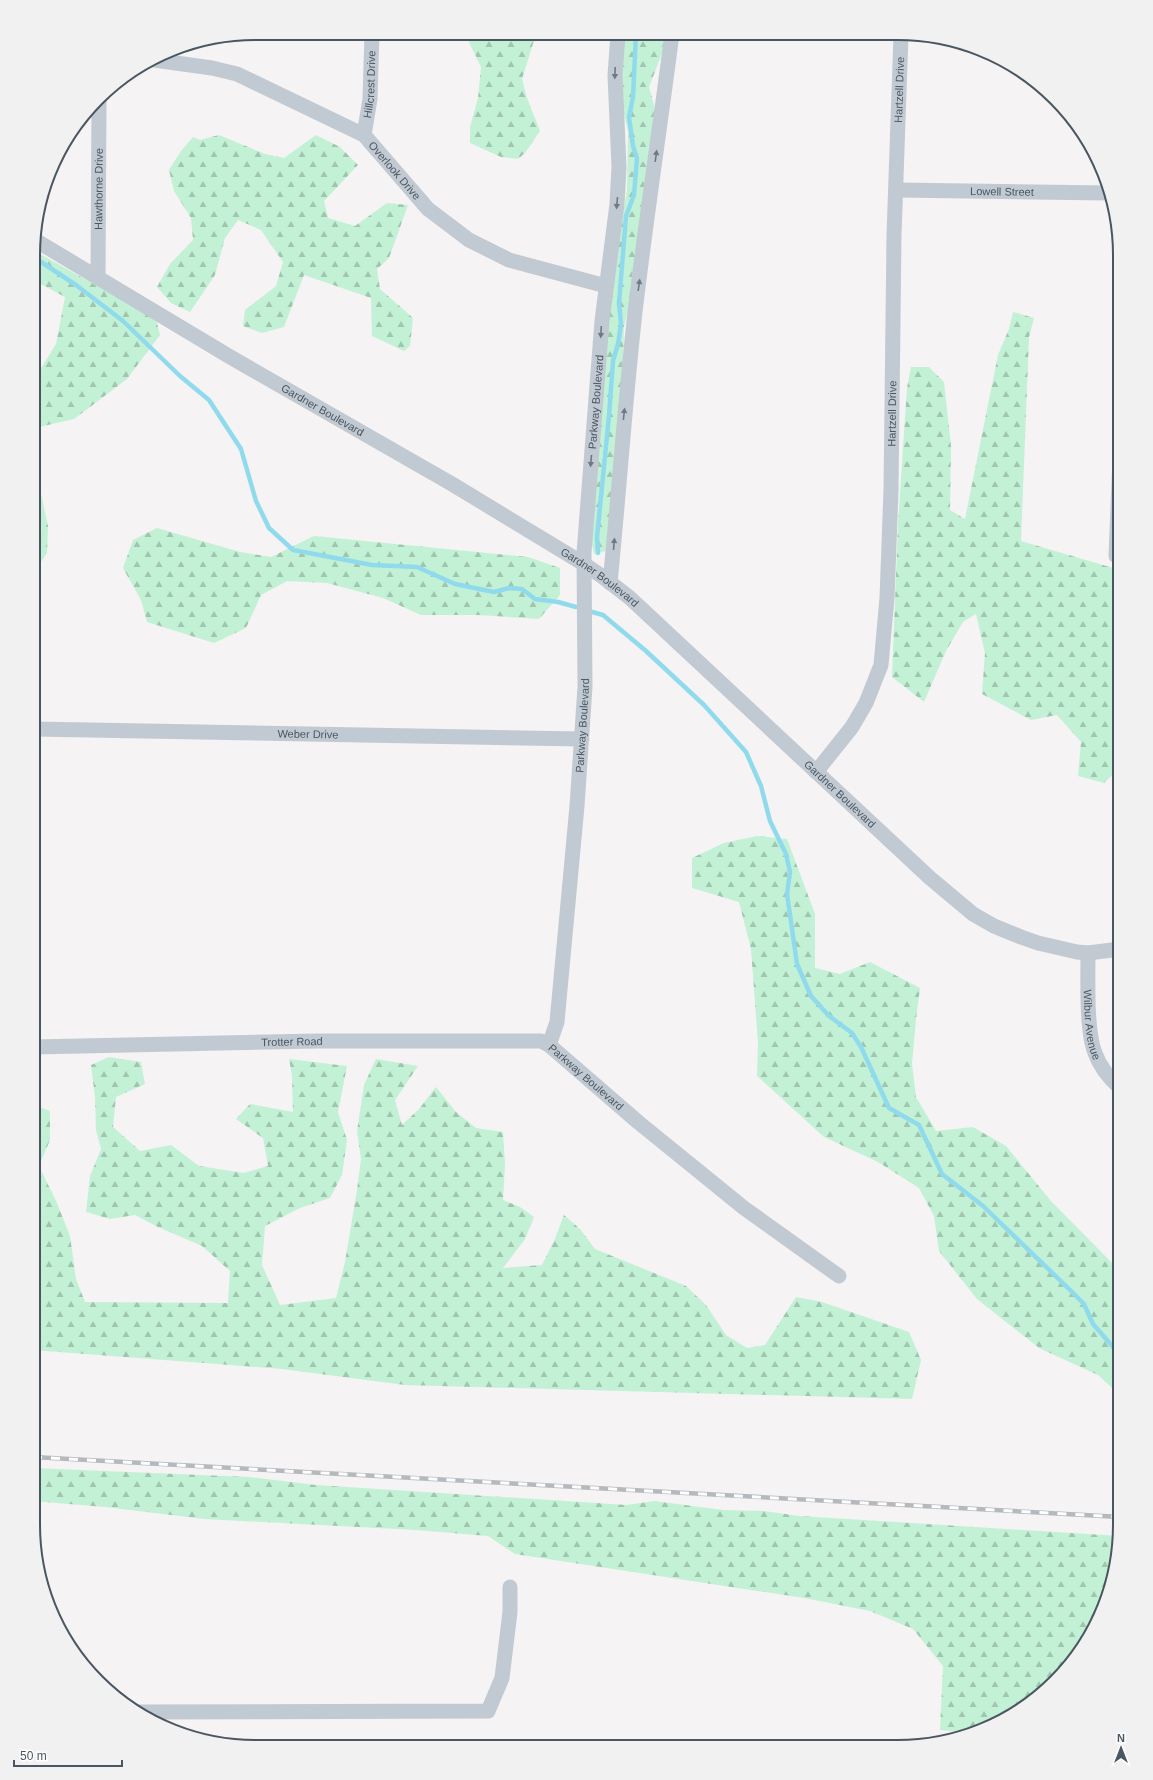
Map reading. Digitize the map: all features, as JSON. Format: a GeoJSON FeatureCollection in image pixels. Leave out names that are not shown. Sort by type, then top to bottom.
{"type":"FeatureCollection","features":[{"type":"Feature","properties":{"kind":"street","name":"Hillcrest Drive"},"geometry":{"type":"LineString","coordinates":[[364,135],[370,99],[372,40]]}},
{"type":"Feature","properties":{"kind":"street","name":"Parkway Boulevard"},"geometry":{"type":"LineString","coordinates":[[618,40],[615,76],[619,167],[617,204],[602,321],[584,564],[585,687],[582,739],[557,1022],[549,1045],[638,1122],[744,1208],[839,1276]]}},
{"type":"Feature","properties":{"kind":"street"},"geometry":{"type":"LineString","coordinates":[[610,583],[618,498],[620,451],[635,312],[671,40]]}},
{"type":"Feature","properties":{"kind":"street","name":"Hartzell Drive"},"geometry":{"type":"LineString","coordinates":[[816,772],[852,726],[866,703],[881,665],[887,598],[891,490],[894,235],[897,190],[901,40]]}},
{"type":"Feature","properties":{"kind":"street","name":"Overlook Drive"},"geometry":{"type":"LineString","coordinates":[[162,61],[212,68],[237,74],[364,135],[428,209],[469,240],[509,260],[606,286]]}},
{"type":"Feature","properties":{"kind":"street","name":"Hawthorne Drive"},"geometry":{"type":"LineString","coordinates":[[98,277],[99,107]]}},
{"type":"Feature","properties":{"kind":"street","name":"Lowell Street"},"geometry":{"type":"LineString","coordinates":[[897,190],[1104,193]]}},
{"type":"Feature","properties":{"kind":"street","name":"Gardner Boulevard"},"geometry":{"type":"LineString","coordinates":[[40,243],[232,358],[452,484],[584,564],[630,598],[930,878],[972,914],[994,926],[1038,943],[1088,953],[1113,950]]}},
{"type":"Feature","properties":{"kind":"street","name":"Weber Drive"},"geometry":{"type":"LineString","coordinates":[[40,729],[582,739]]}},
{"type":"Feature","properties":{"kind":"street","name":"Wilbur Avenue"},"geometry":{"type":"LineString","coordinates":[[1088,953],[1091,1041],[1099,1064],[1113,1082]]}},
{"type":"Feature","properties":{"kind":"street","name":"Trotter Road"},"geometry":{"type":"LineString","coordinates":[[40,1047],[318,1041],[535,1040],[549,1045]]}},
{"type":"Feature","properties":{"kind":"street"},"geometry":{"type":"LineString","coordinates":[[149,1712],[488,1711],[502,1678],[510,1612],[510,1587]]}},
{"type":"Feature","properties":{"kind":"green space"},"geometry":{"type":"Polygon","coordinates":[[[468,40],[534,40],[522,79],[527,98],[540,131],[525,153],[518,159],[501,157],[470,143],[470,127],[478,98],[481,67],[468,40]]]}},
{"type":"Feature","properties":{"kind":"green space"},"geometry":{"type":"Polygon","coordinates":[[[624,40],[665,40],[663,51],[649,87],[656,112],[632,295],[624,327],[623,367],[606,551],[594,554],[591,540],[604,329],[627,190],[628,131],[621,102],[624,40]]]}},
{"type":"Feature","properties":{"kind":"green space"},"geometry":{"type":"Polygon","coordinates":[[[219,135],[265,154],[284,158],[316,135],[340,147],[358,165],[324,201],[328,218],[355,226],[387,203],[408,205],[389,258],[377,269],[380,289],[413,318],[410,346],[404,351],[372,336],[371,298],[304,275],[284,327],[262,333],[243,326],[245,310],[276,286],[283,262],[261,230],[238,220],[225,238],[215,275],[190,312],[171,303],[157,287],[170,264],[193,240],[191,218],[174,191],[169,170],[181,151],[193,137],[200,140],[219,135]]]}},
{"type":"Feature","properties":{"kind":"green space"},"geometry":{"type":"Polygon","coordinates":[[[40,254],[156,319],[160,335],[127,379],[74,419],[40,427],[40,370],[56,344],[65,297],[40,284],[40,254]]]}},
{"type":"Feature","properties":{"kind":"green space"},"geometry":{"type":"Polygon","coordinates":[[[1013,312],[1034,318],[1029,337],[1021,541],[1113,568],[1113,775],[1104,783],[1078,776],[1081,742],[1057,715],[1031,720],[982,694],[985,653],[976,614],[963,622],[946,651],[924,702],[892,677],[898,524],[907,388],[911,367],[929,367],[944,382],[951,446],[950,510],[965,519],[998,355],[1009,329],[1013,312]]]}},
{"type":"Feature","properties":{"kind":"green space"},"geometry":{"type":"Polygon","coordinates":[[[40,491],[48,526],[47,553],[40,564],[40,491]]]}},
{"type":"Feature","properties":{"kind":"green space"},"geometry":{"type":"Polygon","coordinates":[[[157,528],[240,552],[271,557],[314,536],[528,557],[560,568],[560,595],[539,619],[478,615],[421,615],[383,598],[327,583],[287,581],[261,595],[246,628],[214,643],[147,622],[141,600],[123,568],[133,540],[157,528]]]}},
{"type":"Feature","properties":{"kind":"green space"},"geometry":{"type":"Polygon","coordinates":[[[757,836],[787,839],[815,914],[815,968],[840,974],[870,962],[920,988],[912,1064],[916,1097],[936,1131],[973,1127],[1006,1146],[1050,1200],[1113,1264],[1113,1389],[1098,1375],[1039,1348],[977,1299],[939,1251],[934,1216],[919,1188],[878,1162],[824,1137],[757,1076],[758,1043],[751,949],[739,902],[692,888],[692,858],[724,843],[757,836]]]}},
{"type":"Feature","properties":{"kind":"green space"},"geometry":{"type":"Polygon","coordinates":[[[109,1057],[141,1062],[145,1084],[116,1097],[113,1127],[140,1151],[171,1145],[199,1166],[244,1173],[268,1166],[263,1138],[236,1119],[250,1104],[293,1112],[292,1076],[289,1059],[347,1066],[338,1112],[347,1140],[342,1175],[330,1198],[300,1208],[265,1226],[262,1265],[280,1305],[336,1298],[345,1262],[357,1190],[361,1159],[357,1131],[364,1085],[376,1059],[418,1066],[395,1100],[402,1125],[419,1109],[436,1087],[456,1112],[476,1128],[503,1132],[505,1164],[503,1200],[520,1207],[534,1217],[525,1239],[503,1268],[542,1265],[555,1239],[564,1215],[580,1229],[595,1249],[686,1286],[706,1305],[726,1335],[747,1348],[765,1345],[796,1297],[822,1302],[909,1332],[921,1360],[912,1399],[405,1385],[282,1369],[40,1351],[40,1168],[57,1203],[70,1236],[76,1279],[85,1302],[228,1303],[230,1271],[202,1246],[158,1227],[135,1215],[110,1219],[86,1212],[90,1176],[101,1149],[96,1130],[95,1097],[91,1065],[109,1057]]]}},
{"type":"Feature","properties":{"kind":"green space"},"geometry":{"type":"Polygon","coordinates":[[[40,1107],[50,1111],[50,1140],[40,1164],[40,1107]]]}},
{"type":"Feature","properties":{"kind":"green space"},"geometry":{"type":"Polygon","coordinates":[[[40,1468],[249,1477],[316,1485],[627,1505],[654,1501],[723,1510],[764,1511],[799,1516],[1113,1536],[1113,1539],[1106,1581],[1097,1608],[1077,1645],[1069,1656],[1040,1687],[1018,1704],[981,1724],[958,1732],[940,1730],[943,1666],[913,1629],[870,1611],[804,1598],[515,1554],[488,1536],[416,1530],[204,1519],[105,1507],[40,1502],[40,1468]]]}},
{"type":"Feature","properties":{"kind":"waterway"},"geometry":{"type":"LineString","coordinates":[[598,553],[597,537],[613,361],[618,344],[621,324],[619,303],[626,216],[634,195],[637,158],[633,146],[629,117],[633,97],[636,40]]}},
{"type":"Feature","properties":{"kind":"waterway"},"geometry":{"type":"LineString","coordinates":[[40,261],[76,285],[123,321],[180,376],[209,400],[241,449],[256,501],[269,528],[293,550],[372,565],[417,567],[455,584],[494,592],[509,588],[522,589],[535,599],[558,602],[576,607]]}},
{"type":"Feature","properties":{"kind":"waterway"},"geometry":{"type":"LineString","coordinates":[[592,612],[603,615],[646,651],[704,705],[746,752],[761,786],[770,821],[786,854],[790,872],[787,894],[797,964],[811,996],[829,1016],[852,1033],[861,1047],[889,1108],[919,1125],[942,1174],[983,1206],[1084,1304],[1093,1324],[1113,1347]]}},
{"type":"Feature","properties":{"kind":"railway"},"geometry":{"type":"LineString","coordinates":[[40,1457],[1113,1517]]}}]}
